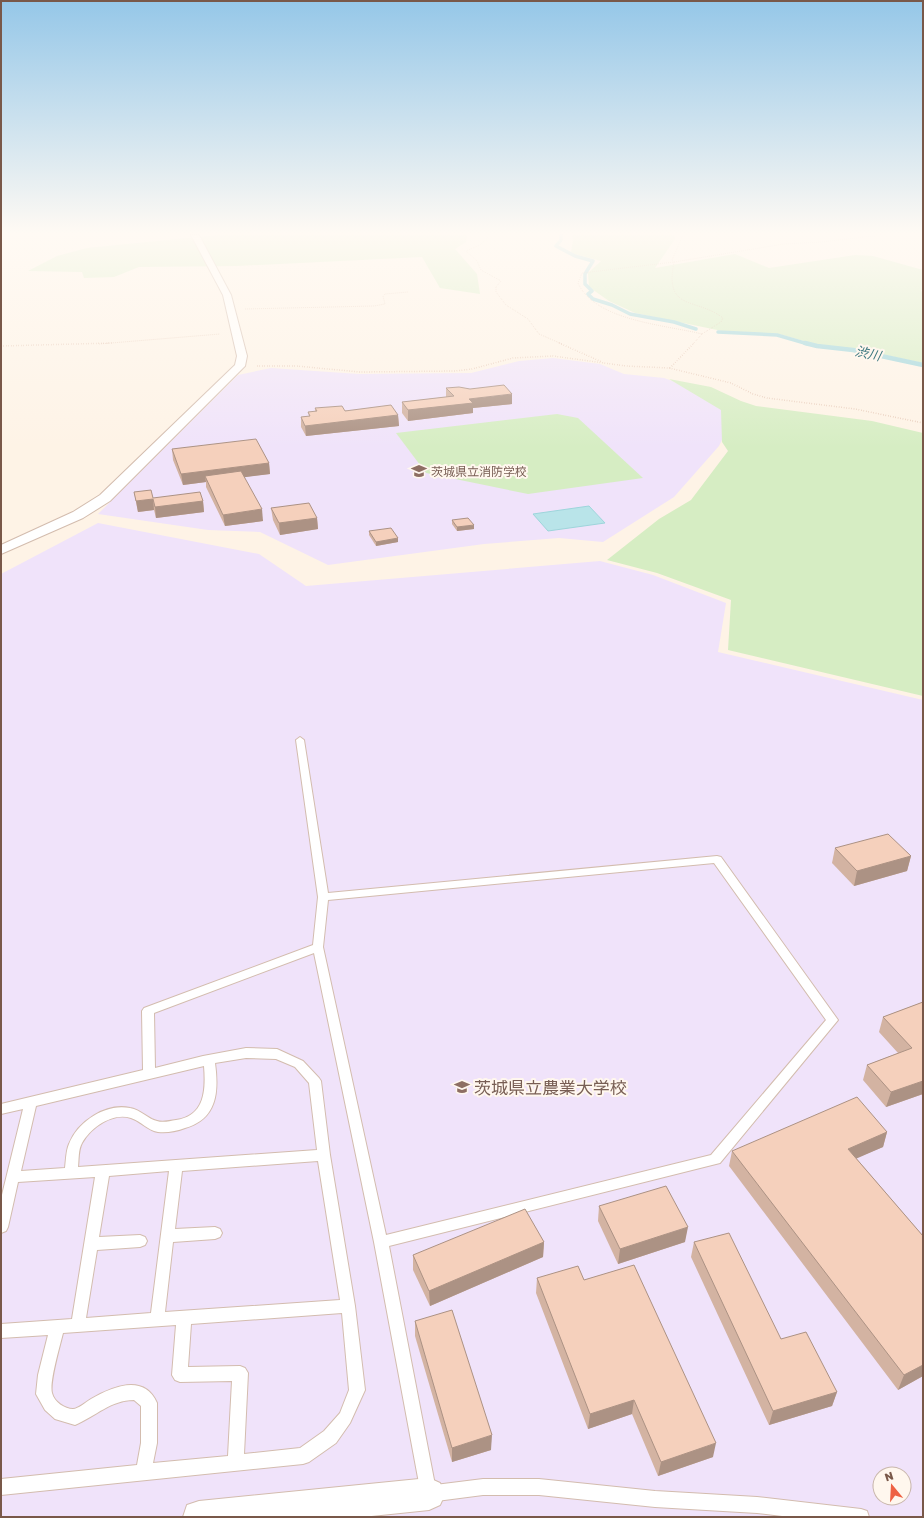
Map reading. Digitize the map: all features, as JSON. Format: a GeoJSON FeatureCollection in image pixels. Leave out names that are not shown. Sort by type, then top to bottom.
{"type":"FeatureCollection","features":[{"type":"Feature","properties":{"kind":"street"},"geometry":{"type":"LineString","coordinates":[[1,550],[78,515],[105,498],[240,366],[242,356],[230,306]]}},
{"type":"Feature","properties":{"kind":"street"},"geometry":{"type":"LineString","coordinates":[[199,1517],[429,1494]]}},
{"type":"Feature","properties":{"kind":"lane"},"geometry":{"type":"LineString","coordinates":[[300,740],[323,897],[318,947],[381,1242],[429,1494],[483,1487],[539,1487],[655,1499],[757,1505],[861,1517]]}},
{"type":"Feature","properties":{"kind":"lane"},"geometry":{"type":"LineString","coordinates":[[323,897],[717,859],[832,1020],[715,1159],[381,1242]]}},
{"type":"Feature","properties":{"kind":"lane"},"geometry":{"type":"LineString","coordinates":[[150,1073],[148,1011],[318,947]]}},
{"type":"Feature","properties":{"kind":"lane"},"geometry":{"type":"LineString","coordinates":[[1,1110],[150,1073],[246,1053],[277,1054],[299,1064],[315,1081],[324,1155],[348,1306],[357,1390],[345,1418],[330,1437],[303,1456],[1,1487]]}},
{"type":"Feature","properties":{"kind":"lane"},"geometry":{"type":"LineString","coordinates":[[71,1173],[76,1141],[91,1124],[106,1116],[120,1112],[130,1112],[143,1117],[154,1126],[171,1126],[189,1123],[202,1113],[209,1104],[212,1078],[209,1060]]}},
{"type":"Feature","properties":{"kind":"lane"},"geometry":{"type":"LineString","coordinates":[[1,1226],[31,1102]]}},
{"type":"Feature","properties":{"kind":"lane"},"geometry":{"type":"LineString","coordinates":[[13,1176],[324,1155]]}},
{"type":"Feature","properties":{"kind":"lane"},"geometry":{"type":"LineString","coordinates":[[157,1320],[176,1165]]}},
{"type":"Feature","properties":{"kind":"lane"},"geometry":{"type":"LineString","coordinates":[[78,1325],[103,1170]]}},
{"type":"Feature","properties":{"kind":"lane"},"geometry":{"type":"LineString","coordinates":[[167,1236],[215,1233]]}},
{"type":"Feature","properties":{"kind":"lane"},"geometry":{"type":"LineString","coordinates":[[91,1244],[140,1241]]}},
{"type":"Feature","properties":{"kind":"lane"},"geometry":{"type":"LineString","coordinates":[[1,1331],[348,1306]]}},
{"type":"Feature","properties":{"kind":"lane"},"geometry":{"type":"LineString","coordinates":[[184,1317],[180,1375],[240,1373],[236,1463]]}},
{"type":"Feature","properties":{"kind":"lane"},"geometry":{"type":"LineString","coordinates":[[57,1327],[46,1375],[44,1394],[50,1405],[60,1414],[75,1417],[108,1397],[125,1391],[137,1392],[149,1404],[149,1443],[143,1473]]}},
{"type":"Feature","properties":{"kind":"path"},"geometry":{"type":"LineString","coordinates":[[231,309],[375,306]]}},
{"type":"Feature","properties":{"kind":"path"},"geometry":{"type":"LineString","coordinates":[[508,306],[530,320],[533,329],[539,334],[604,363]]}},
{"type":"Feature","properties":{"kind":"path"},"geometry":{"type":"LineString","coordinates":[[597,306],[616,314],[702,334]]}},
{"type":"Feature","properties":{"kind":"path"},"geometry":{"type":"LineString","coordinates":[[670,368],[702,334],[721,322],[724,318],[696,306]]}},
{"type":"Feature","properties":{"kind":"path"},"geometry":{"type":"LineString","coordinates":[[1,346],[94,344],[236,333]]}},
{"type":"Feature","properties":{"kind":"path"},"geometry":{"type":"LineString","coordinates":[[240,366],[296,366],[360,372],[455,371],[472,369],[514,358],[542,356],[670,368],[731,383],[753,394],[767,398],[855,409],[923,423]]}},
{"type":"Feature","properties":{"kind":"shaded area","name":"茨城県立消防学校"},"geometry":{"type":"Polygon","coordinates":[[[553,358],[600,364],[624,374],[664,378],[739,405],[719,446],[674,497],[603,542],[559,538],[484,544],[328,565],[260,532],[208,530],[98,514],[238,375],[271,368],[359,374],[471,373],[519,361],[553,358]]]}},
{"type":"Feature","properties":{"kind":"shaded area","name":"茨城県立農業大学校"},"geometry":{"type":"Polygon","coordinates":[[[98,523],[259,554],[306,586],[600,561],[653,575],[726,603],[718,652],[923,700],[923,1517],[1,1517],[1,574],[98,523]]]}},
{"type":"Feature","properties":{"kind":"green space"},"geometry":{"type":"Polygon","coordinates":[[[619,306],[923,306],[923,363],[857,349],[818,345],[779,334],[727,332],[635,313],[619,306]]]}},
{"type":"Feature","properties":{"kind":"green space"},"geometry":{"type":"Polygon","coordinates":[[[669,379],[711,387],[741,401],[756,406],[872,421],[923,433],[923,696],[728,650],[731,600],[657,573],[607,560],[659,519],[691,500],[728,451],[722,442],[721,410],[669,379]]]}},
{"type":"Feature","properties":{"kind":"green space"},"geometry":{"type":"Polygon","coordinates":[[[557,414],[578,418],[643,478],[528,494],[426,473],[396,433],[557,414]]]}},
{"type":"Feature","properties":{"kind":"water"},"geometry":{"type":"Polygon","coordinates":[[[589,506],[605,523],[548,531],[533,514],[589,506]]]}},
{"type":"Feature","properties":{"kind":"building"},"geometry":{"type":"Polygon","coordinates":[[[504,385],[512,394],[469,399],[473,403],[408,410],[402,402],[454,396],[446,388],[459,387],[470,389],[504,385]]]}},
{"type":"Feature","properties":{"kind":"building"},"geometry":{"type":"Polygon","coordinates":[[[391,405],[398,415],[305,426],[301,417],[310,416],[308,412],[317,411],[315,408],[342,406],[345,411],[391,405]]]}},
{"type":"Feature","properties":{"kind":"building"},"geometry":{"type":"Polygon","coordinates":[[[256,439],[269,463],[181,474],[172,449],[256,439]]]}},
{"type":"Feature","properties":{"kind":"building"},"geometry":{"type":"Polygon","coordinates":[[[241,471],[262,509],[223,515],[205,476],[241,471]]]}},
{"type":"Feature","properties":{"kind":"building"},"geometry":{"type":"Polygon","coordinates":[[[151,490],[153,498],[200,492],[203,501],[155,507],[153,499],[136,501],[134,492],[151,490]]]}},
{"type":"Feature","properties":{"kind":"building"},"geometry":{"type":"Polygon","coordinates":[[[309,503],[317,518],[279,523],[271,508],[309,503]]]}},
{"type":"Feature","properties":{"kind":"building"},"geometry":{"type":"Polygon","coordinates":[[[468,518],[474,525],[457,527],[452,520],[468,518]]]}},
{"type":"Feature","properties":{"kind":"building"},"geometry":{"type":"Polygon","coordinates":[[[391,528],[398,538],[376,542],[369,531],[391,528]]]}},
{"type":"Feature","properties":{"kind":"building"},"geometry":{"type":"Polygon","coordinates":[[[888,834],[911,856],[857,871],[835,848],[888,834]]]}},
{"type":"Feature","properties":{"kind":"building"},"geometry":{"type":"Polygon","coordinates":[[[923,1002],[923,1081],[891,1092],[867,1065],[912,1048],[883,1017],[923,1002]]]}},
{"type":"Feature","properties":{"kind":"building"},"geometry":{"type":"Polygon","coordinates":[[[857,1097],[887,1132],[848,1149],[923,1236],[923,1365],[904,1375],[732,1151],[857,1097]]]}},
{"type":"Feature","properties":{"kind":"building"},"geometry":{"type":"Polygon","coordinates":[[[666,1186],[688,1227],[620,1249],[599,1206],[666,1186]]]}},
{"type":"Feature","properties":{"kind":"building"},"geometry":{"type":"Polygon","coordinates":[[[525,1209],[544,1242],[429,1291],[413,1255],[525,1209]]]}},
{"type":"Feature","properties":{"kind":"building"},"geometry":{"type":"Polygon","coordinates":[[[729,1233],[781,1339],[806,1332],[837,1392],[773,1411],[694,1242],[729,1233]]]}},
{"type":"Feature","properties":{"kind":"building"},"geometry":{"type":"Polygon","coordinates":[[[634,1265],[716,1443],[661,1462],[634,1400],[590,1414],[537,1278],[578,1266],[584,1280],[634,1265]]]}},
{"type":"Feature","properties":{"kind":"building"},"geometry":{"type":"Polygon","coordinates":[[[452,1310],[492,1435],[452,1448],[415,1321],[452,1310]]]}},
{"type":"Feature","properties":{"kind":"waterway","name":"渋川"},"geometry":{"type":"LineString","coordinates":[[614,306],[630,314],[674,322],[696,329]]}},
{"type":"Feature","properties":{"kind":"waterway","name":"渋川"},"geometry":{"type":"LineString","coordinates":[[718,332],[777,335],[808,344]]}},
{"type":"Feature","properties":{"kind":"waterway","name":"渋川"},"geometry":{"type":"LineString","coordinates":[[805,343],[817,346],[853,350],[923,365]]}},
{"type":"Feature","properties":{"kind":"place","name":"茨城県立消防学校"},"geometry":{"type":"Point","coordinates":[419,471]}},
{"type":"Feature","properties":{"kind":"place","name":"茨城県立農業大学校"},"geometry":{"type":"Point","coordinates":[462,1087]}}]}
